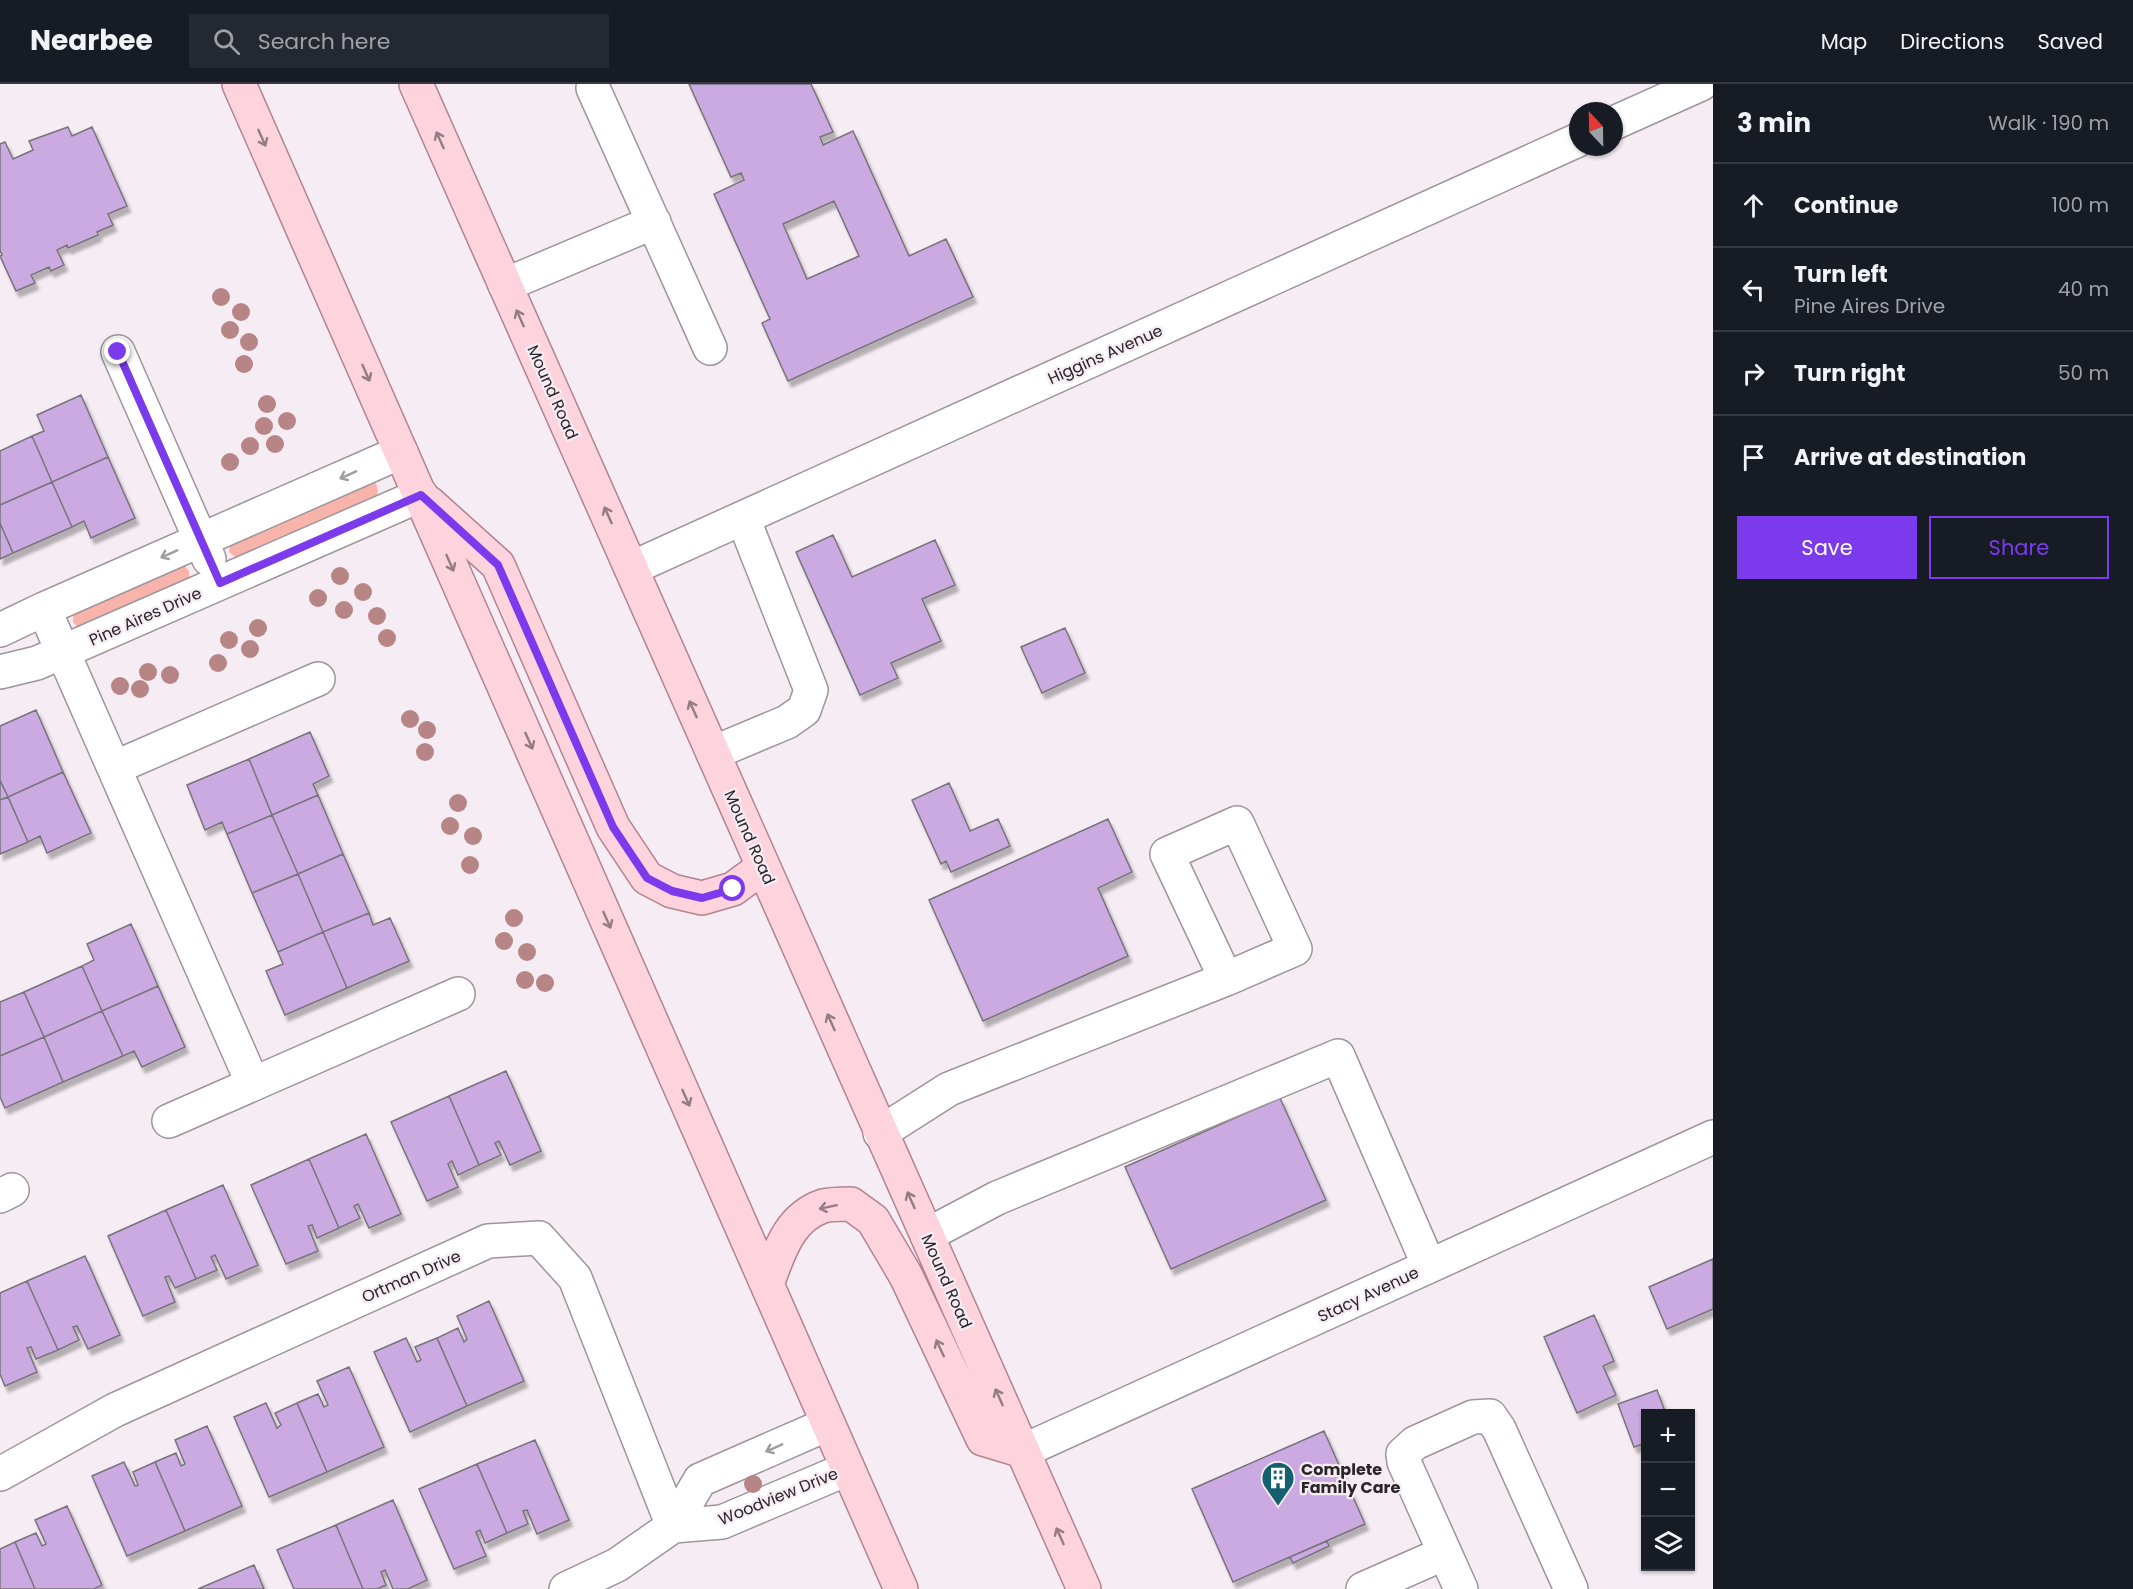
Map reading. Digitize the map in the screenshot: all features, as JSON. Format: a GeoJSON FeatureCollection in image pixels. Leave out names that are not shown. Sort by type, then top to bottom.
{"type":"FeatureCollection","features":[{"type":"Feature","properties":{"kind":"main road"},"geometry":{"type":"LineString","coordinates":[[239,84],[901,1589]]}},
{"type":"Feature","properties":{"kind":"main road","name":"Mound Road"},"geometry":{"type":"LineString","coordinates":[[416,84],[1084,1589]]}},
{"type":"Feature","properties":{"kind":"main road"},"geometry":{"type":"LineString","coordinates":[[421,495],[498,565],[613,827],[647,878],[672,891],[702,898],[733,889],[763,867]]}},
{"type":"Feature","properties":{"kind":"main road"},"geometry":{"type":"LineString","coordinates":[[767,1284],[786,1235],[803,1217],[823,1206],[851,1204],[873,1220],[906,1276],[983,1439],[1023,1451]]}},
{"type":"Feature","properties":{"kind":"street"},"geometry":{"type":"LineString","coordinates":[[1623,119],[1701,84]]}},
{"type":"Feature","properties":{"kind":"street"},"geometry":{"type":"LineString","coordinates":[[593,88],[710,348]]}},
{"type":"Feature","properties":{"kind":"street","name":"Higgins Avenue"},"geometry":{"type":"LineString","coordinates":[[632,568],[1569,144]]}},
{"type":"Feature","properties":{"kind":"street"},"geometry":{"type":"LineString","coordinates":[[505,285],[654,222]]}},
{"type":"Feature","properties":{"kind":"street"},"geometry":{"type":"LineString","coordinates":[[118,352],[220,583]]}},
{"type":"Feature","properties":{"kind":"street"},"geometry":{"type":"LineString","coordinates":[[0,630],[401,452]]}},
{"type":"Feature","properties":{"kind":"street","name":"Pine Aires Drive"},"geometry":{"type":"LineString","coordinates":[[0,672],[37,663],[421,495]]}},
{"type":"Feature","properties":{"kind":"street"},"geometry":{"type":"LineString","coordinates":[[713,753],[787,722],[804,710],[811,690],[743,518]]}},
{"type":"Feature","properties":{"kind":"street"},"geometry":{"type":"LineString","coordinates":[[44,609],[253,1084]]}},
{"type":"Feature","properties":{"kind":"street"},"geometry":{"type":"LineString","coordinates":[[114,768],[318,679]]}},
{"type":"Feature","properties":{"kind":"street"},"geometry":{"type":"LineString","coordinates":[[880,1133],[949,1089],[1226,979],[1295,949],[1237,823],[1167,854],[1226,979]]}},
{"type":"Feature","properties":{"kind":"street"},"geometry":{"type":"LineString","coordinates":[[170,1121],[458,994]]}},
{"type":"Feature","properties":{"kind":"street"},"geometry":{"type":"LineString","coordinates":[[927,1235],[997,1198],[1338,1056],[1429,1266]]}},
{"type":"Feature","properties":{"kind":"street","name":"Stacy Avenue"},"geometry":{"type":"LineString","coordinates":[[1023,1451],[1713,1137]]}},
{"type":"Feature","properties":{"kind":"street","name":"Ortman Drive"},"geometry":{"type":"LineString","coordinates":[[0,1474],[115,1410],[488,1241],[539,1238],[574,1278],[673,1526]]}},
{"type":"Feature","properties":{"kind":"street"},"geometry":{"type":"LineString","coordinates":[[1461,1589],[1404,1462],[1403,1454],[1414,1443],[1473,1417],[1490,1416],[1499,1429],[1570,1589]]}},
{"type":"Feature","properties":{"kind":"street"},"geometry":{"type":"LineString","coordinates":[[566,1589],[617,1565],[673,1526],[700,1480],[828,1424]]}},
{"type":"Feature","properties":{"kind":"street","name":"Woodview Drive"},"geometry":{"type":"LineString","coordinates":[[673,1526],[722,1522],[847,1469]]}},
{"type":"Feature","properties":{"kind":"street"},"geometry":{"type":"LineString","coordinates":[[1363,1589],[1445,1553]]}},
{"type":"Feature","properties":{"kind":"shaded area"},"geometry":{"type":"Polygon","coordinates":[[[374,481],[378,489],[376,498],[243,558],[235,557],[229,552],[230,545],[374,481]]]}},
{"type":"Feature","properties":{"kind":"shaded area"},"geometry":{"type":"Polygon","coordinates":[[[177,564],[184,565],[189,571],[189,578],[185,583],[86,627],[78,627],[73,622],[73,615],[77,609],[177,564]]]}},
{"type":"Feature","properties":{"kind":"building"},"geometry":{"type":"Polygon","coordinates":[[[689,84],[811,84],[833,132],[820,137],[823,145],[853,131],[909,256],[946,239],[973,297],[788,381],[762,323],[770,319],[714,194],[744,180],[741,173],[731,177],[689,84]],[[834,201],[783,224],[807,279],[859,256],[834,201]]]}},
{"type":"Feature","properties":{"kind":"building"},"geometry":{"type":"Polygon","coordinates":[[[68,127],[72,136],[92,127],[127,206],[108,214],[113,225],[97,232],[98,235],[68,248],[67,245],[57,250],[64,265],[51,271],[49,267],[31,275],[35,283],[16,291],[0,256],[2,255],[0,250],[0,144],[5,142],[13,159],[33,150],[29,141],[68,127]]]}},
{"type":"Feature","properties":{"kind":"building"},"geometry":{"type":"Polygon","coordinates":[[[81,395],[108,457],[52,482],[32,436],[44,431],[37,415],[81,395]]]}},
{"type":"Feature","properties":{"kind":"building"},"geometry":{"type":"Polygon","coordinates":[[[32,436],[52,482],[0,505],[0,451],[32,436]]]}},
{"type":"Feature","properties":{"kind":"building"},"geometry":{"type":"Polygon","coordinates":[[[108,457],[135,518],[91,538],[84,521],[72,527],[52,482],[108,457]]]}},
{"type":"Feature","properties":{"kind":"building"},"geometry":{"type":"Polygon","coordinates":[[[52,482],[72,527],[13,553],[0,523],[0,505],[52,482]]]}},
{"type":"Feature","properties":{"kind":"building"},"geometry":{"type":"Polygon","coordinates":[[[0,523],[13,553],[0,559],[0,523]]]}},
{"type":"Feature","properties":{"kind":"building"},"geometry":{"type":"Polygon","coordinates":[[[833,535],[852,577],[935,540],[955,585],[922,599],[941,641],[891,663],[898,678],[860,695],[796,552],[833,535]]]}},
{"type":"Feature","properties":{"kind":"building"},"geometry":{"type":"Polygon","coordinates":[[[1065,628],[1085,673],[1042,693],[1021,647],[1065,628]]]}},
{"type":"Feature","properties":{"kind":"building"},"geometry":{"type":"Polygon","coordinates":[[[36,710],[63,772],[8,797],[0,780],[0,726],[36,710]]]}},
{"type":"Feature","properties":{"kind":"building"},"geometry":{"type":"Polygon","coordinates":[[[310,732],[329,776],[313,784],[318,795],[272,815],[249,759],[310,732]]]}},
{"type":"Feature","properties":{"kind":"building"},"geometry":{"type":"Polygon","coordinates":[[[249,759],[272,815],[227,834],[222,822],[205,830],[187,785],[249,759]]]}},
{"type":"Feature","properties":{"kind":"building"},"geometry":{"type":"Polygon","coordinates":[[[63,772],[91,833],[47,853],[40,836],[28,842],[8,797],[63,772]]]}},
{"type":"Feature","properties":{"kind":"building"},"geometry":{"type":"Polygon","coordinates":[[[0,780],[8,797],[0,800],[0,780]]]}},
{"type":"Feature","properties":{"kind":"building"},"geometry":{"type":"Polygon","coordinates":[[[949,783],[970,831],[998,819],[1010,846],[951,872],[946,861],[941,864],[912,800],[949,783]]]}},
{"type":"Feature","properties":{"kind":"building"},"geometry":{"type":"Polygon","coordinates":[[[318,795],[343,854],[298,874],[272,815],[318,795]]]}},
{"type":"Feature","properties":{"kind":"building"},"geometry":{"type":"Polygon","coordinates":[[[8,797],[28,842],[0,854],[0,800],[8,797]]]}},
{"type":"Feature","properties":{"kind":"building"},"geometry":{"type":"Polygon","coordinates":[[[272,815],[298,874],[252,893],[227,834],[272,815]]]}},
{"type":"Feature","properties":{"kind":"building"},"geometry":{"type":"Polygon","coordinates":[[[1108,819],[1132,872],[1098,888],[1128,956],[983,1021],[929,900],[1108,819]]]}},
{"type":"Feature","properties":{"kind":"building"},"geometry":{"type":"Polygon","coordinates":[[[343,854],[369,913],[323,932],[298,874],[343,854]]]}},
{"type":"Feature","properties":{"kind":"building"},"geometry":{"type":"Polygon","coordinates":[[[298,874],[323,932],[278,952],[252,893],[298,874]]]}},
{"type":"Feature","properties":{"kind":"building"},"geometry":{"type":"Polygon","coordinates":[[[369,913],[373,925],[390,918],[409,961],[347,988],[323,932],[369,913]]]}},
{"type":"Feature","properties":{"kind":"building"},"geometry":{"type":"Polygon","coordinates":[[[131,924],[158,986],[102,1011],[82,966],[94,960],[87,944],[131,924]]]}},
{"type":"Feature","properties":{"kind":"building"},"geometry":{"type":"Polygon","coordinates":[[[323,932],[347,988],[285,1015],[266,971],[283,964],[278,952],[323,932]]]}},
{"type":"Feature","properties":{"kind":"building"},"geometry":{"type":"Polygon","coordinates":[[[82,966],[102,1011],[44,1037],[24,992],[82,966]]]}},
{"type":"Feature","properties":{"kind":"building"},"geometry":{"type":"Polygon","coordinates":[[[158,986],[185,1047],[142,1067],[134,1051],[123,1056],[102,1011],[158,986]]]}},
{"type":"Feature","properties":{"kind":"building"},"geometry":{"type":"Polygon","coordinates":[[[24,992],[44,1037],[0,1056],[0,1002],[24,992]]]}},
{"type":"Feature","properties":{"kind":"building"},"geometry":{"type":"Polygon","coordinates":[[[102,1011],[123,1056],[63,1082],[44,1037],[102,1011]]]}},
{"type":"Feature","properties":{"kind":"building"},"geometry":{"type":"Polygon","coordinates":[[[44,1037],[63,1082],[5,1108],[0,1097],[0,1056],[44,1037]]]}},
{"type":"Feature","properties":{"kind":"building"},"geometry":{"type":"Polygon","coordinates":[[[506,1071],[541,1151],[510,1165],[499,1141],[495,1143],[501,1155],[479,1165],[449,1096],[506,1071]]]}},
{"type":"Feature","properties":{"kind":"building"},"geometry":{"type":"Polygon","coordinates":[[[449,1096],[479,1165],[458,1175],[452,1161],[448,1164],[458,1187],[427,1201],[391,1122],[449,1096]]]}},
{"type":"Feature","properties":{"kind":"building"},"geometry":{"type":"Polygon","coordinates":[[[1280,1098],[1326,1200],[1171,1269],[1125,1167],[1280,1098]]]}},
{"type":"Feature","properties":{"kind":"building"},"geometry":{"type":"Polygon","coordinates":[[[366,1134],[401,1214],[369,1228],[358,1204],[354,1206],[360,1218],[339,1228],[309,1159],[366,1134]]]}},
{"type":"Feature","properties":{"kind":"building"},"geometry":{"type":"Polygon","coordinates":[[[309,1159],[339,1228],[317,1238],[312,1225],[308,1226],[318,1251],[286,1264],[251,1185],[309,1159]]]}},
{"type":"Feature","properties":{"kind":"building"},"geometry":{"type":"Polygon","coordinates":[[[223,1185],[258,1265],[226,1279],[215,1255],[211,1257],[217,1270],[196,1279],[166,1210],[223,1185]]]}},
{"type":"Feature","properties":{"kind":"building"},"geometry":{"type":"Polygon","coordinates":[[[166,1210],[196,1279],[175,1288],[169,1276],[165,1277],[175,1302],[143,1316],[108,1236],[166,1210]]]}},
{"type":"Feature","properties":{"kind":"building"},"geometry":{"type":"Polygon","coordinates":[[[85,1256],[120,1335],[88,1349],[77,1326],[73,1327],[79,1340],[58,1350],[27,1281],[85,1256]]]}},
{"type":"Feature","properties":{"kind":"building"},"geometry":{"type":"Polygon","coordinates":[[[1713,1259],[1713,1309],[1667,1329],[1649,1287],[1713,1259]]]}},
{"type":"Feature","properties":{"kind":"building"},"geometry":{"type":"Polygon","coordinates":[[[27,1281],[58,1350],[36,1359],[31,1347],[27,1348],[37,1372],[5,1386],[0,1374],[0,1293],[27,1281]]]}},
{"type":"Feature","properties":{"kind":"building"},"geometry":{"type":"Polygon","coordinates":[[[489,1301],[524,1381],[467,1406],[437,1338],[458,1328],[464,1342],[467,1339],[457,1316],[489,1301]]]}},
{"type":"Feature","properties":{"kind":"building"},"geometry":{"type":"Polygon","coordinates":[[[1594,1315],[1614,1361],[1603,1366],[1616,1395],[1577,1413],[1544,1337],[1594,1315]]]}},
{"type":"Feature","properties":{"kind":"building"},"geometry":{"type":"Polygon","coordinates":[[[406,1338],[417,1362],[421,1360],[415,1347],[437,1338],[467,1406],[410,1432],[374,1352],[406,1338]]]}},
{"type":"Feature","properties":{"kind":"building"},"geometry":{"type":"Polygon","coordinates":[[[349,1367],[384,1447],[327,1472],[297,1403],[318,1394],[324,1407],[328,1405],[317,1381],[349,1367]]]}},
{"type":"Feature","properties":{"kind":"building"},"geometry":{"type":"Polygon","coordinates":[[[1657,1390],[1664,1409],[1641,1409],[1641,1445],[1634,1447],[1618,1404],[1657,1390]]]}},
{"type":"Feature","properties":{"kind":"building"},"geometry":{"type":"Polygon","coordinates":[[[266,1403],[277,1428],[281,1425],[275,1413],[297,1403],[327,1472],[269,1497],[234,1417],[266,1403]]]}},
{"type":"Feature","properties":{"kind":"building"},"geometry":{"type":"Polygon","coordinates":[[[207,1426],[242,1506],[185,1531],[155,1462],[176,1453],[181,1466],[185,1464],[175,1440],[207,1426]]]}},
{"type":"Feature","properties":{"kind":"building","name":"Complete Family Care"},"geometry":{"type":"Polygon","coordinates":[[[1324,1431],[1365,1524],[1233,1582],[1192,1489],[1324,1431]]]}},
{"type":"Feature","properties":{"kind":"building"},"geometry":{"type":"Polygon","coordinates":[[[535,1440],[569,1520],[537,1534],[527,1510],[523,1511],[528,1524],[507,1533],[477,1464],[535,1440]]]}},
{"type":"Feature","properties":{"kind":"building"},"geometry":{"type":"Polygon","coordinates":[[[124,1462],[135,1486],[138,1485],[133,1472],[155,1462],[185,1531],[127,1556],[92,1476],[124,1462]]]}},
{"type":"Feature","properties":{"kind":"building"},"geometry":{"type":"Polygon","coordinates":[[[477,1464],[507,1533],[485,1543],[480,1530],[476,1532],[486,1556],[454,1569],[419,1489],[477,1464]]]}},
{"type":"Feature","properties":{"kind":"building"},"geometry":{"type":"Polygon","coordinates":[[[393,1500],[427,1580],[408,1589],[393,1589],[385,1570],[381,1572],[386,1585],[377,1589],[363,1589],[336,1525],[393,1500]]]}},
{"type":"Feature","properties":{"kind":"building"},"geometry":{"type":"Polygon","coordinates":[[[67,1506],[102,1585],[94,1589],[35,1589],[15,1542],[36,1533],[42,1546],[46,1544],[35,1520],[67,1506]]]}},
{"type":"Feature","properties":{"kind":"building"},"geometry":{"type":"Polygon","coordinates":[[[336,1525],[363,1589],[294,1589],[277,1550],[336,1525]]]}},
{"type":"Feature","properties":{"kind":"building"},"geometry":{"type":"Polygon","coordinates":[[[1327,1541],[1329,1546],[1293,1563],[1290,1557],[1327,1541]]]}},
{"type":"Feature","properties":{"kind":"building"},"geometry":{"type":"Polygon","coordinates":[[[15,1542],[35,1589],[0,1589],[0,1549],[15,1542]]]}},
{"type":"Feature","properties":{"kind":"building"},"geometry":{"type":"Polygon","coordinates":[[[254,1565],[264,1589],[198,1589],[254,1565]]]}},
{"type":"Feature","properties":{"kind":"place","name":"Complete Family Care"},"geometry":{"type":"Point","coordinates":[1278,1507]}},
{"type":"Feature","properties":{"kind":"route"},"geometry":{"type":"LineString","coordinates":[[118,352],[220,583],[421,495],[498,565],[613,827],[647,878],[672,891],[702,898],[733,889]]}}]}
